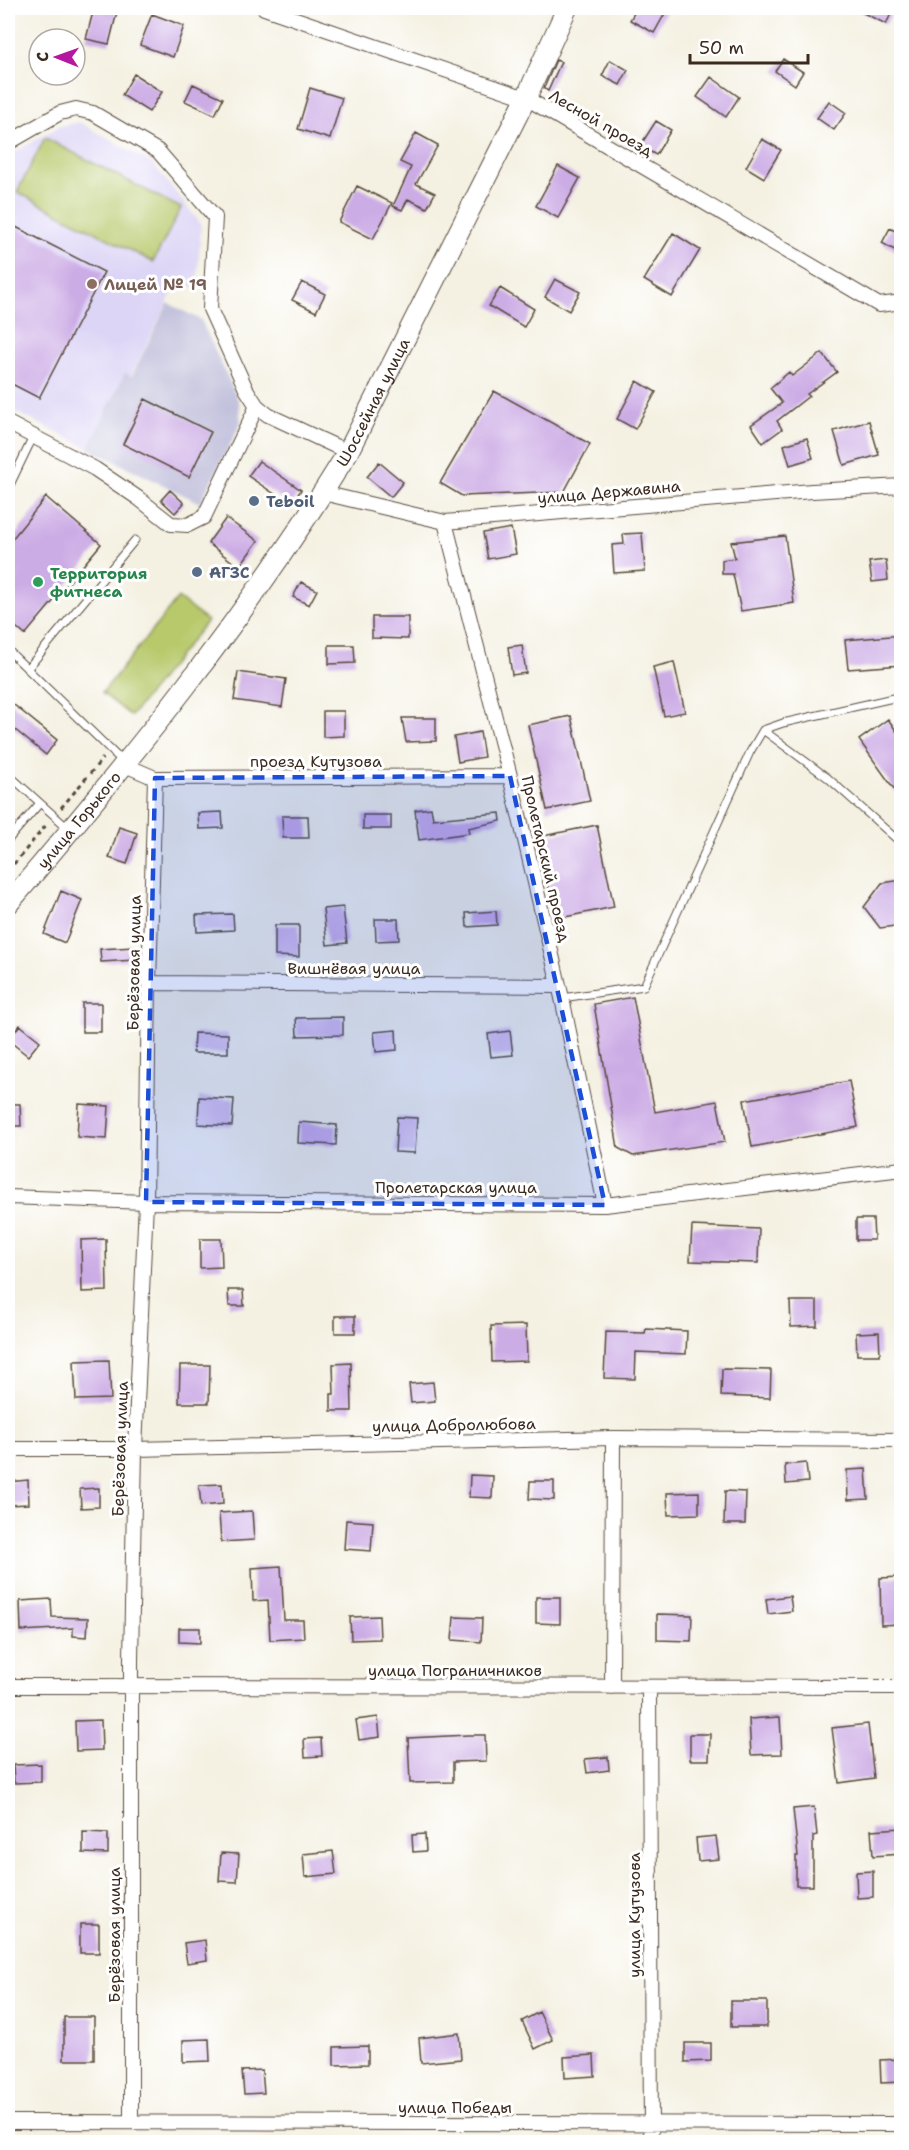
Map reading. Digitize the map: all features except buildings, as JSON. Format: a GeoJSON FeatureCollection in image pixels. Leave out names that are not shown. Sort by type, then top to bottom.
{"type":"FeatureCollection","features":[{"type":"Feature","properties":{"kind":"main road","name":"Шоссейная улица"},"geometry":{"type":"LineString","coordinates":[[125,765],[212,653],[348,452],[526,98],[567,8]]}},
{"type":"Feature","properties":{"kind":"main road","name":"улица Горького"},"geometry":{"type":"LineString","coordinates":[[8,904],[125,765]]}},
{"type":"Feature","properties":{"kind":"street","name":"Лесной проезд"},"geometry":{"type":"LineString","coordinates":[[264,8],[526,98],[879,305],[902,302]]}},
{"type":"Feature","properties":{"kind":"street"},"geometry":{"type":"LineString","coordinates":[[8,142],[60,113],[76,109],[93,113],[158,151],[215,217],[210,309],[246,389],[257,406],[268,415],[348,452]]}},
{"type":"Feature","properties":{"kind":"street"},"geometry":{"type":"LineString","coordinates":[[8,423],[94,469],[138,498],[171,524],[188,525],[204,517],[257,406]]}},
{"type":"Feature","properties":{"kind":"street","name":"улица Державина"},"geometry":{"type":"LineString","coordinates":[[322,493],[445,522],[801,492],[902,486]]}},
{"type":"Feature","properties":{"kind":"street","name":"Пролетарский проезд"},"geometry":{"type":"LineString","coordinates":[[445,522],[510,776],[560,992],[605,1205]]}},
{"type":"Feature","properties":{"kind":"street","name":"проезд Кутузова"},"geometry":{"type":"LineString","coordinates":[[125,765],[156,778],[510,776]]}},
{"type":"Feature","properties":{"kind":"street","name":"Берёзовая улица"},"geometry":{"type":"LineString","coordinates":[[131,2121],[131,1686],[135,1449],[147,1202],[149,983],[156,778]]}},
{"type":"Feature","properties":{"kind":"street","name":"Вишнёвая улица"},"geometry":{"type":"LineString","coordinates":[[149,983],[560,992]]}},
{"type":"Feature","properties":{"kind":"street","name":"Пролетарская улица"},"geometry":{"type":"LineString","coordinates":[[8,1197],[147,1202],[605,1205],[902,1169]]}},
{"type":"Feature","properties":{"kind":"street"},"geometry":{"type":"LineString","coordinates":[[612,1687],[614,1438]]}},
{"type":"Feature","properties":{"kind":"street","name":"улица Добролюбова"},"geometry":{"type":"LineString","coordinates":[[8,1449],[135,1449],[614,1438],[902,1440]]}},
{"type":"Feature","properties":{"kind":"street","name":"улица Пограничников"},"geometry":{"type":"LineString","coordinates":[[8,1686],[902,1687]]}},
{"type":"Feature","properties":{"kind":"street","name":"улица Кутузова"},"geometry":{"type":"LineString","coordinates":[[649,1687],[651,2142]]}},
{"type":"Feature","properties":{"kind":"street","name":"улица Победы"},"geometry":{"type":"LineString","coordinates":[[8,2122],[902,2124]]}},
{"type":"Feature","properties":{"kind":"lane"},"geometry":{"type":"LineString","coordinates":[[8,489],[33,437]]}},
{"type":"Feature","properties":{"kind":"lane"},"geometry":{"type":"LineString","coordinates":[[28,668],[135,540]]}},
{"type":"Feature","properties":{"kind":"lane"},"geometry":{"type":"LineString","coordinates":[[8,650],[125,765]]}},
{"type":"Feature","properties":{"kind":"lane"},"geometry":{"type":"LineString","coordinates":[[560,992],[644,986],[750,752],[764,730],[783,723],[902,696]]}},
{"type":"Feature","properties":{"kind":"lane"},"geometry":{"type":"LineString","coordinates":[[764,730],[828,778],[902,844]]}},
{"type":"Feature","properties":{"kind":"lane"},"geometry":{"type":"LineString","coordinates":[[8,774],[70,831]]}},
{"type":"Feature","properties":{"kind":"lane"},"geometry":{"type":"LineString","coordinates":[[8,840],[40,803]]}},
{"type":"Feature","properties":{"kind":"highlighted area"},"geometry":{"type":"Polygon","coordinates":[[[510,776],[605,1205],[146,1202],[155,778],[510,776]]]}},
{"type":"Feature","properties":{"kind":"shaded area","name":"Лицей № 19"},"geometry":{"type":"Polygon","coordinates":[[[79,122],[153,164],[201,224],[197,288],[178,281],[131,376],[125,374],[88,448],[8,408],[8,156],[60,126],[79,122]]]}},
{"type":"Feature","properties":{"kind":"shaded area"},"geometry":{"type":"Polygon","coordinates":[[[168,303],[201,320],[239,402],[241,423],[200,503],[88,448],[125,373],[132,376],[168,303]]]}},
{"type":"Feature","properties":{"kind":"green space"},"geometry":{"type":"Polygon","coordinates":[[[45,138],[181,208],[153,262],[17,192],[45,138]]]}},
{"type":"Feature","properties":{"kind":"green space"},"geometry":{"type":"Polygon","coordinates":[[[178,598],[207,621],[131,716],[102,693],[178,598]]]}},
{"type":"Feature","properties":{"kind":"place","name":"Лицей № 19"},"geometry":{"type":"Point","coordinates":[92,284]}},
{"type":"Feature","properties":{"kind":"place","name":"Teboil"},"geometry":{"type":"Point","coordinates":[254,501]}},
{"type":"Feature","properties":{"kind":"place","name":"АГЗС"},"geometry":{"type":"Point","coordinates":[197,572]}},
{"type":"Feature","properties":{"kind":"place","name":"Территория фитнеса"},"geometry":{"type":"Point","coordinates":[38,582]}}]}
